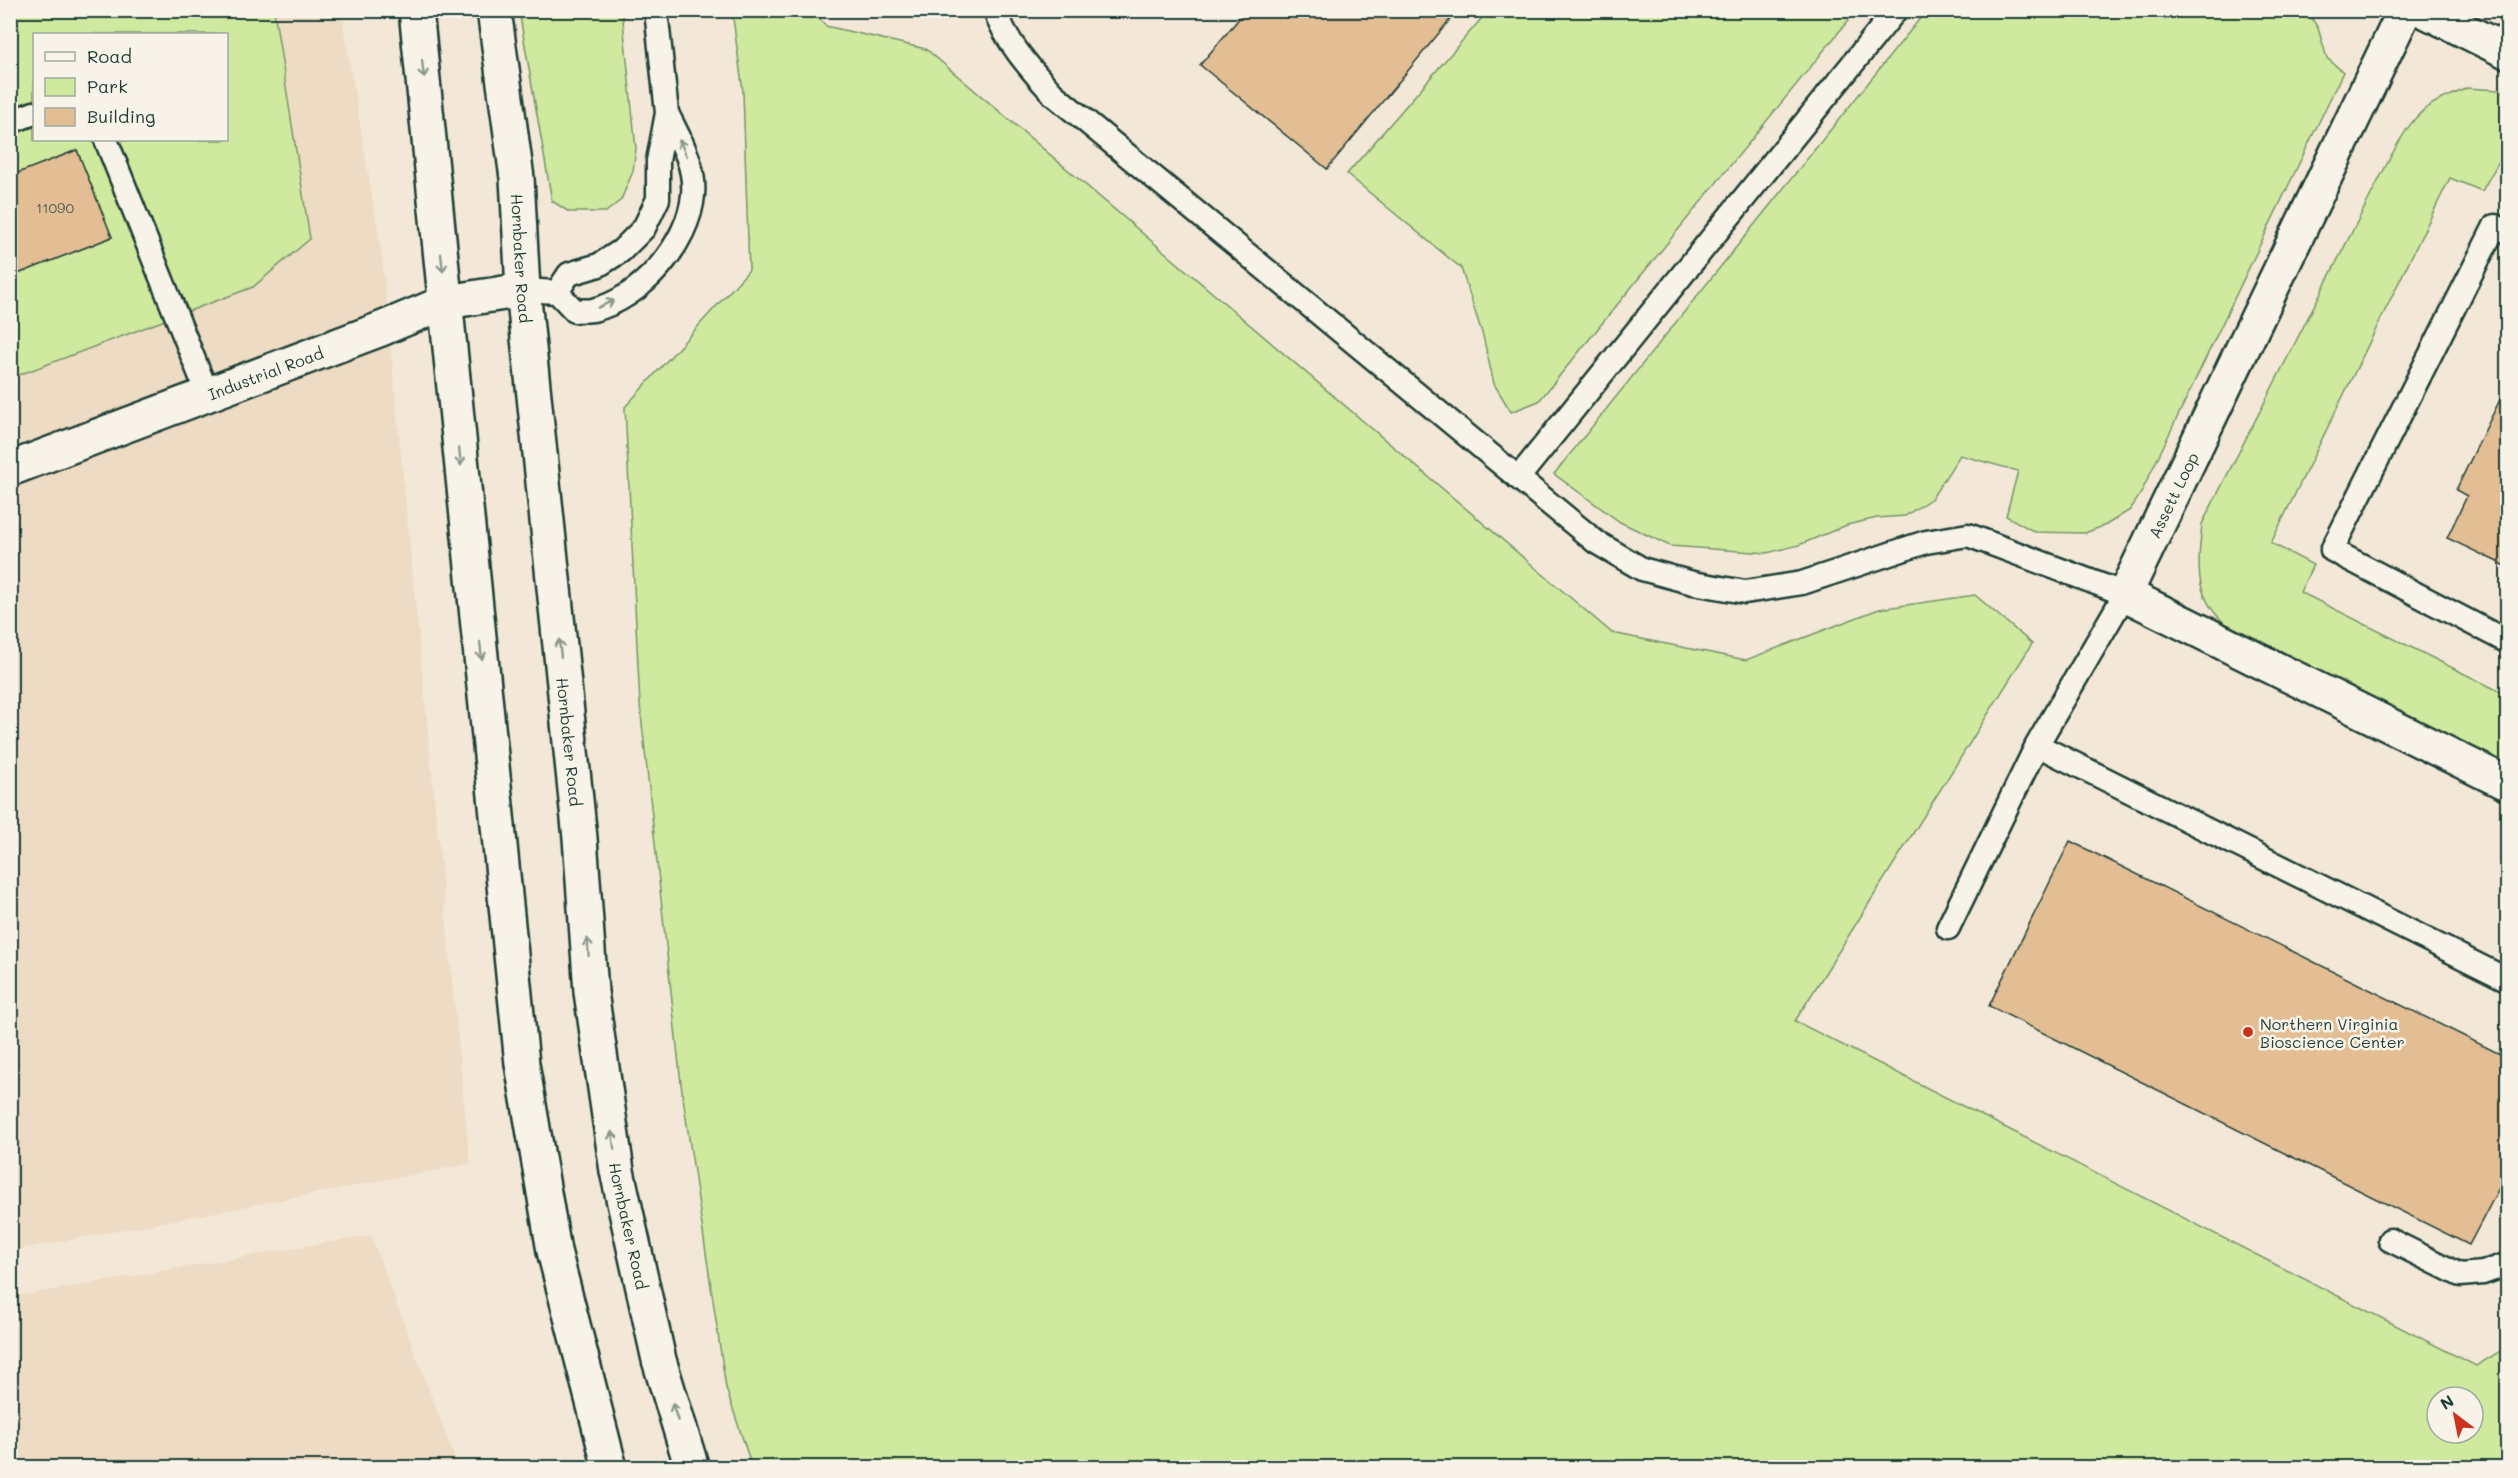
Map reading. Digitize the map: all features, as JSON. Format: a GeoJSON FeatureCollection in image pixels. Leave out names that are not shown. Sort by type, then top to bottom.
{"type":"FeatureCollection","features":[{"type":"Feature","properties":{"kind":"main road"},"geometry":{"type":"LineString","coordinates":[[416,10],[522,1064],[554,1251],[610,1467]]}},
{"type":"Feature","properties":{"kind":"main road","name":"Hornbaker Road"},"geometry":{"type":"LineString","coordinates":[[494,10],[517,178],[523,290],[580,838],[591,992],[617,1171],[659,1360],[692,1467]]}},
{"type":"Feature","properties":{"kind":"main road","name":"Assett Loop"},"geometry":{"type":"LineString","coordinates":[[2125,594],[2405,10]]}},
{"type":"Feature","properties":{"kind":"main road"},"geometry":{"type":"LineString","coordinates":[[2423,10],[2508,52]]}},
{"type":"Feature","properties":{"kind":"main road","name":"Industrial Road"},"geometry":{"type":"LineString","coordinates":[[10,469],[381,329],[446,302],[523,290]]}},
{"type":"Feature","properties":{"kind":"main road"},"geometry":{"type":"LineString","coordinates":[[2125,594],[2508,784]]}},
{"type":"Feature","properties":{"kind":"lane"},"geometry":{"type":"LineString","coordinates":[[557,292],[569,273],[599,265],[621,251],[644,228],[658,199],[658,161],[667,113],[656,10]]}},
{"type":"Feature","properties":{"kind":"lane"},"geometry":{"type":"LineString","coordinates":[[995,10],[1001,26],[1020,57],[1053,94],[1596,542],[1642,569],[1693,583],[1745,592],[1802,583],[1926,542],[1968,535],[2125,594],[2037,745],[1948,928]]}},
{"type":"Feature","properties":{"kind":"lane"},"geometry":{"type":"LineString","coordinates":[[1518,478],[1896,10]]}},
{"type":"Feature","properties":{"kind":"lane"},"geometry":{"type":"LineString","coordinates":[[10,122],[33,113]]}},
{"type":"Feature","properties":{"kind":"lane"},"geometry":{"type":"LineString","coordinates":[[523,290],[557,292],[575,311],[593,310],[627,296],[671,255],[684,226],[693,195],[689,160],[667,113]]}},
{"type":"Feature","properties":{"kind":"lane"},"geometry":{"type":"LineString","coordinates":[[106,141],[208,395]]}},
{"type":"Feature","properties":{"kind":"lane"},"geometry":{"type":"LineString","coordinates":[[2508,232],[2495,226],[2332,549],[2508,642]]}},
{"type":"Feature","properties":{"kind":"lane"},"geometry":{"type":"LineString","coordinates":[[2037,745],[2508,980]]}},
{"type":"Feature","properties":{"kind":"lane"},"geometry":{"type":"LineString","coordinates":[[2390,1240],[2460,1275],[2483,1273],[2508,1264]]}},
{"type":"Feature","properties":{"kind":"shaded area"},"geometry":{"type":"Polygon","coordinates":[[[11,11],[341,11],[381,248],[470,1164],[11,1251],[11,11]]]}},
{"type":"Feature","properties":{"kind":"shaded area"},"geometry":{"type":"Polygon","coordinates":[[[371,1235],[458,1467],[11,1467],[11,1297],[371,1235]]]}},
{"type":"Feature","properties":{"kind":"green space"},"geometry":{"type":"Polygon","coordinates":[[[11,11],[274,11],[310,239],[253,287],[11,378],[11,277],[112,237],[77,150],[11,176],[11,11]]]}},
{"type":"Feature","properties":{"kind":"green space"},"geometry":{"type":"Polygon","coordinates":[[[519,11],[622,11],[636,149],[633,171],[621,200],[606,212],[569,212],[552,201],[519,11]]]}},
{"type":"Feature","properties":{"kind":"green space"},"geometry":{"type":"Polygon","coordinates":[[[732,11],[813,11],[826,26],[926,49],[1612,633],[1746,660],[1879,609],[1975,595],[2032,644],[1795,1021],[2476,1366],[2507,1347],[2507,1467],[752,1467],[726,1388],[681,1084],[640,705],[625,407],[749,270],[743,92],[732,11]]]}},
{"type":"Feature","properties":{"kind":"green space"},"geometry":{"type":"Polygon","coordinates":[[[1488,11],[1856,11],[1539,401],[1511,412],[1494,384],[1483,336],[1461,268],[1347,174],[1488,11]]]}},
{"type":"Feature","properties":{"kind":"green space"},"geometry":{"type":"Polygon","coordinates":[[[1926,11],[2307,11],[2318,28],[2327,58],[2343,72],[2140,495],[2130,510],[2106,525],[2085,533],[2035,532],[2006,516],[2018,471],[1960,455],[1932,498],[1905,516],[1877,518],[1847,525],[1799,545],[1767,553],[1670,546],[1620,522],[1554,474],[1926,11]]]}},
{"type":"Feature","properties":{"kind":"green space"},"geometry":{"type":"Polygon","coordinates":[[[2466,88],[2500,90],[2507,93],[2507,165],[2499,161],[2482,191],[2450,178],[2271,543],[2313,565],[2300,592],[2507,695],[2507,767],[2240,638],[2214,612],[2207,600],[2202,588],[2199,560],[2202,524],[2392,154],[2410,125],[2422,111],[2466,88]]]}},
{"type":"Feature","properties":{"kind":"building"},"geometry":{"type":"Polygon","coordinates":[[[1237,10],[1458,10],[1327,169],[1200,65],[1242,15],[1237,10]]]}},
{"type":"Feature","properties":{"kind":"building"},"geometry":{"type":"Polygon","coordinates":[[[77,150],[112,237],[10,277],[10,176],[77,150]]]}},
{"type":"Feature","properties":{"kind":"building"},"geometry":{"type":"Polygon","coordinates":[[[2508,383],[2508,567],[2447,538],[2467,496],[2456,490],[2508,383]]]}},
{"type":"Feature","properties":{"kind":"building","name":"Northern Virginia Bioscience Center"},"geometry":{"type":"Polygon","coordinates":[[[2070,841],[2508,1058],[2508,1171],[2469,1245],[1989,1006],[2070,841]]]}},
{"type":"Feature","properties":{"kind":"place","name":"Northern Virginia Bioscience Center"},"geometry":{"type":"Point","coordinates":[2248,1032]}}]}
